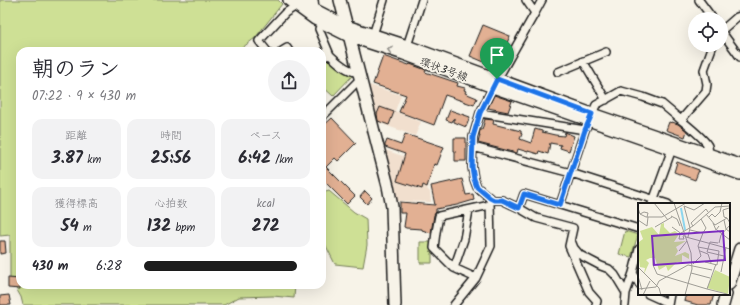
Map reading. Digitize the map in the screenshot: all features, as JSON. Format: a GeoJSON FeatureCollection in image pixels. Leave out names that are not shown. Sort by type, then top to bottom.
{"type":"FeatureCollection","features":[{"type":"Feature","properties":{"kind":"street"},"geometry":{"type":"LineString","coordinates":[[340,0],[388,186],[392,207],[395,305]]}},
{"type":"Feature","properties":{"kind":"street"},"geometry":{"type":"LineString","coordinates":[[373,35],[384,0]]}},
{"type":"Feature","properties":{"kind":"street"},"geometry":{"type":"LineString","coordinates":[[407,46],[422,0]]}},
{"type":"Feature","properties":{"kind":"street"},"geometry":{"type":"LineString","coordinates":[[526,0],[535,13]]}},
{"type":"Feature","properties":{"kind":"street"},"geometry":{"type":"LineString","coordinates":[[454,305],[476,278],[491,246],[490,202],[477,187],[474,179],[472,167],[473,137],[480,113],[495,83],[542,0]]}},
{"type":"Feature","properties":{"kind":"street"},"geometry":{"type":"LineString","coordinates":[[699,0],[708,12]]}},
{"type":"Feature","properties":{"kind":"street"},"geometry":{"type":"LineString","coordinates":[[264,47],[259,41],[285,12],[293,8],[295,2]]}},
{"type":"Feature","properties":{"kind":"street","name":"環状3号線"},"geometry":{"type":"LineString","coordinates":[[295,2],[315,19],[322,22],[404,54],[495,83]]}},
{"type":"Feature","properties":{"kind":"street","name":"環状3号線"},"geometry":{"type":"LineString","coordinates":[[295,2],[315,5],[348,31],[373,35],[407,46],[589,121],[672,150],[740,165]]}},
{"type":"Feature","properties":{"kind":"street"},"geometry":{"type":"LineString","coordinates":[[728,25],[740,16]]}},
{"type":"Feature","properties":{"kind":"street"},"geometry":{"type":"LineString","coordinates":[[322,22],[319,29],[330,55],[346,68],[360,76]]}},
{"type":"Feature","properties":{"kind":"street"},"geometry":{"type":"LineString","coordinates":[[728,41],[740,57]]}},
{"type":"Feature","properties":{"kind":"street"},"geometry":{"type":"LineString","coordinates":[[558,72],[606,52]]}},
{"type":"Feature","properties":{"kind":"street"},"geometry":{"type":"LineString","coordinates":[[681,120],[706,91],[707,84],[704,70],[710,52]]}},
{"type":"Feature","properties":{"kind":"street"},"geometry":{"type":"LineString","coordinates":[[326,56],[330,55]]}},
{"type":"Feature","properties":{"kind":"street"},"geometry":{"type":"LineString","coordinates":[[583,62],[606,100]]}},
{"type":"Feature","properties":{"kind":"street"},"geometry":{"type":"LineString","coordinates":[[326,113],[360,76]]}},
{"type":"Feature","properties":{"kind":"street"},"geometry":{"type":"LineString","coordinates":[[560,205],[596,105],[621,91],[662,104],[708,146],[707,158]]}},
{"type":"Feature","properties":{"kind":"street"},"geometry":{"type":"LineString","coordinates":[[480,113],[589,121]]}},
{"type":"Feature","properties":{"kind":"street","name":"環状3号線"},"geometry":{"type":"LineString","coordinates":[[589,121],[707,158],[740,174]]}},
{"type":"Feature","properties":{"kind":"street"},"geometry":{"type":"LineString","coordinates":[[473,147],[571,173],[652,202],[672,150]]}},
{"type":"Feature","properties":{"kind":"street"},"geometry":{"type":"LineString","coordinates":[[519,208],[524,194],[638,229]]}},
{"type":"Feature","properties":{"kind":"street"},"geometry":{"type":"LineString","coordinates":[[476,278],[454,268],[434,248],[439,216],[469,210],[494,200],[502,200],[536,218],[573,228],[569,246],[588,292],[597,301],[596,305]]}},
{"type":"Feature","properties":{"kind":"street"},"geometry":{"type":"LineString","coordinates":[[454,268],[464,239],[469,210]]}},
{"type":"Feature","properties":{"kind":"street"},"geometry":{"type":"LineString","coordinates":[[570,237],[574,248],[580,255],[609,269],[615,275],[626,293]]}},
{"type":"Feature","properties":{"kind":"street"},"geometry":{"type":"LineString","coordinates":[[730,276],[732,260],[740,249]]}},
{"type":"Feature","properties":{"kind":"street"},"geometry":{"type":"LineString","coordinates":[[625,305],[626,293],[638,253]]}},
{"type":"Feature","properties":{"kind":"street"},"geometry":{"type":"LineString","coordinates":[[633,273],[638,282]]}},
{"type":"Feature","properties":{"kind":"street"},"geometry":{"type":"LineString","coordinates":[[650,295],[668,304]]}},
{"type":"Feature","properties":{"kind":"street"},"geometry":{"type":"LineString","coordinates":[[723,305],[726,295]]}},
{"type":"Feature","properties":{"kind":"shaded area"},"geometry":{"type":"Polygon","coordinates":[[[366,84],[401,95],[395,111],[421,122],[415,136],[374,121],[366,84]]]}},
{"type":"Feature","properties":{"kind":"shaded area"},"geometry":{"type":"Polygon","coordinates":[[[382,149],[435,167],[427,189],[430,192],[431,202],[394,201],[382,149]]]}},
{"type":"Feature","properties":{"kind":"green space"},"geometry":{"type":"Polygon","coordinates":[[[0,0],[278,0],[282,4],[255,38],[243,47],[16,47],[16,288],[10,278],[10,235],[0,236],[0,0]]]}},
{"type":"Feature","properties":{"kind":"green space"},"geometry":{"type":"Polygon","coordinates":[[[326,58],[353,75],[333,96],[326,90],[326,58]]]}},
{"type":"Feature","properties":{"kind":"green space"},"geometry":{"type":"Polygon","coordinates":[[[329,191],[354,212],[366,219],[367,245],[363,267],[335,264],[326,246],[326,192],[329,191]]]}},
{"type":"Feature","properties":{"kind":"green space"},"geometry":{"type":"Polygon","coordinates":[[[625,231],[638,235],[631,257],[619,254],[625,231]]]}},
{"type":"Feature","properties":{"kind":"green space"},"geometry":{"type":"Polygon","coordinates":[[[420,242],[432,242],[432,263],[420,263],[420,242]]]}},
{"type":"Feature","properties":{"kind":"green space"},"geometry":{"type":"Polygon","coordinates":[[[16,289],[295,289],[294,298],[273,296],[239,297],[224,305],[23,305],[21,297],[16,289]]]}},
{"type":"Feature","properties":{"kind":"building"},"geometry":{"type":"Polygon","coordinates":[[[483,25],[510,36],[496,67],[470,56],[483,25]]]}},
{"type":"Feature","properties":{"kind":"building"},"geometry":{"type":"Polygon","coordinates":[[[383,56],[409,65],[410,64],[426,70],[425,72],[458,83],[457,86],[465,88],[465,93],[477,98],[474,105],[445,95],[434,125],[399,112],[406,95],[373,84],[383,56]]]}},
{"type":"Feature","properties":{"kind":"building"},"geometry":{"type":"Polygon","coordinates":[[[494,95],[512,101],[508,112],[488,108],[494,95]]]}},
{"type":"Feature","properties":{"kind":"building"},"geometry":{"type":"Polygon","coordinates":[[[380,107],[394,112],[389,125],[378,121],[377,114],[380,107]]]}},
{"type":"Feature","properties":{"kind":"building"},"geometry":{"type":"Polygon","coordinates":[[[450,110],[470,117],[466,127],[454,122],[454,118],[452,122],[446,120],[450,110]]]}},
{"type":"Feature","properties":{"kind":"building"},"geometry":{"type":"Polygon","coordinates":[[[332,118],[356,143],[338,161],[335,158],[326,167],[326,123],[332,118]]]}},
{"type":"Feature","properties":{"kind":"building"},"geometry":{"type":"Polygon","coordinates":[[[485,119],[494,120],[493,124],[521,131],[522,134],[520,139],[531,143],[535,129],[555,135],[564,136],[565,132],[574,136],[569,151],[560,148],[561,145],[550,143],[548,154],[539,151],[538,154],[518,149],[517,153],[478,143],[480,130],[482,130],[485,119]]]}},
{"type":"Feature","properties":{"kind":"building"},"geometry":{"type":"Polygon","coordinates":[[[669,122],[678,124],[687,131],[685,137],[666,130],[669,122]]]}},
{"type":"Feature","properties":{"kind":"building"},"geometry":{"type":"Polygon","coordinates":[[[405,134],[444,147],[437,165],[434,164],[427,187],[423,185],[422,189],[397,181],[405,154],[385,147],[387,140],[401,145],[405,134]]]}},
{"type":"Feature","properties":{"kind":"building"},"geometry":{"type":"Polygon","coordinates":[[[454,138],[466,138],[466,161],[455,161],[454,138]]]}},
{"type":"Feature","properties":{"kind":"building"},"geometry":{"type":"Polygon","coordinates":[[[677,162],[699,170],[695,180],[674,172],[677,162]]]}},
{"type":"Feature","properties":{"kind":"building"},"geometry":{"type":"Polygon","coordinates":[[[326,167],[355,196],[347,204],[326,183],[326,167]]]}},
{"type":"Feature","properties":{"kind":"building"},"geometry":{"type":"Polygon","coordinates":[[[462,179],[466,195],[473,194],[474,200],[436,209],[431,233],[422,229],[404,227],[406,213],[400,213],[400,202],[435,205],[431,186],[462,179]]]}},
{"type":"Feature","properties":{"kind":"building"},"geometry":{"type":"Polygon","coordinates":[[[365,191],[372,198],[367,204],[360,197],[365,191]]]}},
{"type":"Feature","properties":{"kind":"building"},"geometry":{"type":"Polygon","coordinates":[[[0,241],[5,241],[6,253],[0,254],[0,241]]]}},
{"type":"Feature","properties":{"kind":"building"},"geometry":{"type":"Polygon","coordinates":[[[8,278],[16,279],[16,289],[8,288],[8,278]]]}},
{"type":"Feature","properties":{"kind":"building"},"geometry":{"type":"Polygon","coordinates":[[[9,295],[11,305],[0,305],[0,296],[9,295]]]}},
{"type":"Feature","properties":{"kind":"building"},"geometry":{"type":"Polygon","coordinates":[[[686,295],[714,295],[711,305],[698,305],[684,301],[686,295]]]}},
{"type":"Feature","properties":{"kind":"route"},"geometry":{"type":"LineString","coordinates":[[497,79],[592,114],[585,130],[560,205],[524,194],[519,208],[502,200],[494,200],[490,198],[482,193],[477,187],[472,167],[473,137],[480,113],[497,79]]}}]}
